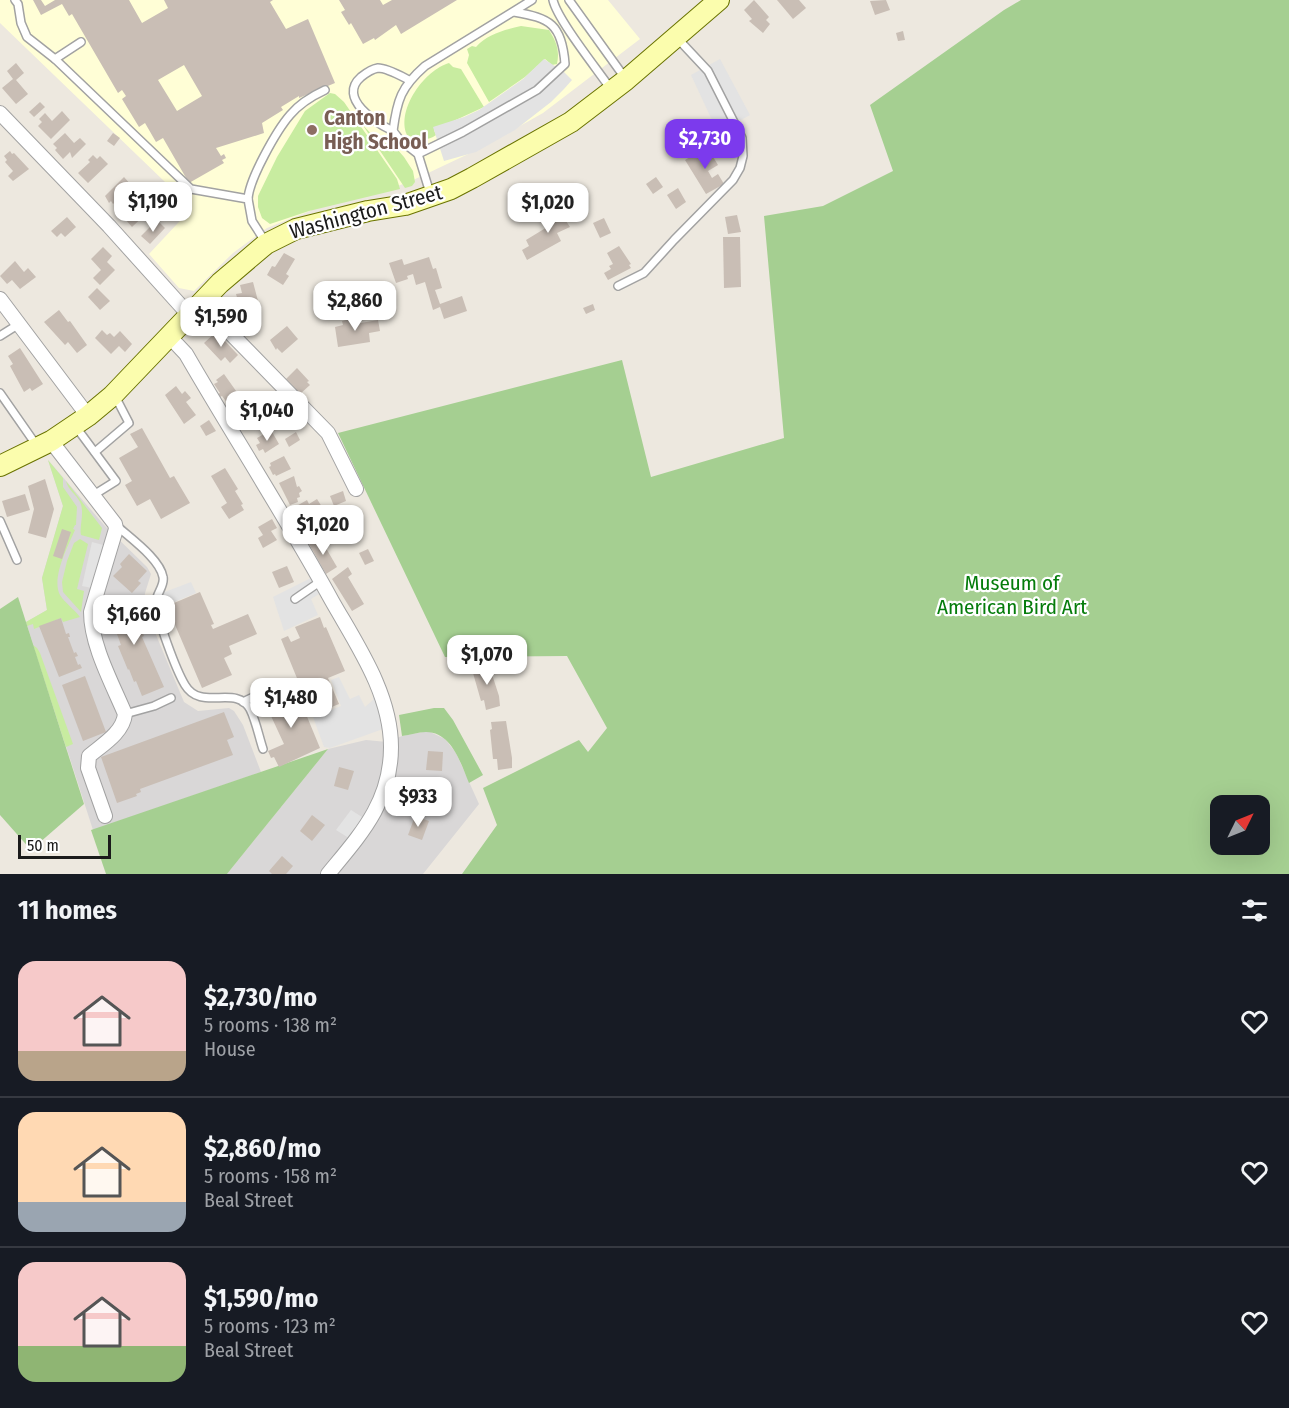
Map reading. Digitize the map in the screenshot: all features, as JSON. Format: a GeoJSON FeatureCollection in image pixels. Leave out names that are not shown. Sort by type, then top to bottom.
{"type":"FeatureCollection","features":[{"type":"Feature","properties":{"kind":"main road","name":"Washington Street"},"geometry":{"type":"LineString","coordinates":[[0,466],[45,445],[113,394],[227,277],[266,244],[306,226],[405,205],[431,197],[540,141],[571,122],[619,85],[719,0]]}},
{"type":"Feature","properties":{"kind":"street"},"geometry":{"type":"LineString","coordinates":[[0,113],[109,226],[328,432],[356,489]]}},
{"type":"Feature","properties":{"kind":"street"},"geometry":{"type":"LineString","coordinates":[[0,299],[19,324],[81,420]]}},
{"type":"Feature","properties":{"kind":"street"},"geometry":{"type":"LineString","coordinates":[[170,337],[186,354],[321,581],[372,674],[386,707],[391,746],[388,778],[379,805],[366,828],[328,874]]}},
{"type":"Feature","properties":{"kind":"street"},"geometry":{"type":"LineString","coordinates":[[45,445],[92,495],[115,524],[116,533],[91,612],[94,639],[125,714],[119,729],[87,760],[105,816]]}},
{"type":"Feature","properties":{"kind":"lane"},"geometry":{"type":"LineString","coordinates":[[15,0],[27,37],[55,59],[191,189],[248,199]]}},
{"type":"Feature","properties":{"kind":"lane"},"geometry":{"type":"LineString","coordinates":[[393,131],[396,108],[409,80],[425,66],[532,0]]}},
{"type":"Feature","properties":{"kind":"lane"},"geometry":{"type":"LineString","coordinates":[[553,0],[566,25],[619,85]]}},
{"type":"Feature","properties":{"kind":"lane"},"geometry":{"type":"LineString","coordinates":[[569,0],[619,85]]}},
{"type":"Feature","properties":{"kind":"lane"},"geometry":{"type":"LineString","coordinates":[[418,154],[463,132],[537,90],[565,63],[563,45],[556,29],[545,20],[514,12]]}},
{"type":"Feature","properties":{"kind":"lane"},"geometry":{"type":"LineString","coordinates":[[618,286],[651,267],[732,180],[740,168],[743,156],[742,138],[708,71],[676,38]]}},
{"type":"Feature","properties":{"kind":"lane"},"geometry":{"type":"LineString","coordinates":[[55,59],[81,42]]}},
{"type":"Feature","properties":{"kind":"lane"},"geometry":{"type":"LineString","coordinates":[[409,80],[379,68],[369,71],[360,78],[354,86],[354,94],[362,110],[375,122],[393,131],[400,140],[418,154],[431,197]]}},
{"type":"Feature","properties":{"kind":"lane"},"geometry":{"type":"LineString","coordinates":[[266,244],[252,221],[248,199],[250,186],[260,164],[289,116],[301,104],[325,90]]}},
{"type":"Feature","properties":{"kind":"lane"},"geometry":{"type":"LineString","coordinates":[[0,336],[19,324]]}},
{"type":"Feature","properties":{"kind":"lane"},"geometry":{"type":"LineString","coordinates":[[0,393],[45,445]]}},
{"type":"Feature","properties":{"kind":"lane"},"geometry":{"type":"LineString","coordinates":[[95,452],[129,423],[113,394]]}},
{"type":"Feature","properties":{"kind":"lane"},"geometry":{"type":"LineString","coordinates":[[81,420],[95,452],[117,481],[92,495]]}},
{"type":"Feature","properties":{"kind":"lane"},"geometry":{"type":"LineString","coordinates":[[0,521],[17,560]]}},
{"type":"Feature","properties":{"kind":"lane"},"geometry":{"type":"LineString","coordinates":[[115,524],[150,557],[163,576],[163,584],[156,595],[156,607],[160,624],[186,687],[195,695],[209,699],[235,698],[243,702],[250,709],[263,749]]}},
{"type":"Feature","properties":{"kind":"lane"},"geometry":{"type":"LineString","coordinates":[[295,599],[321,581]]}},
{"type":"Feature","properties":{"kind":"lane"},"geometry":{"type":"LineString","coordinates":[[243,702],[276,686]]}},
{"type":"Feature","properties":{"kind":"lane"},"geometry":{"type":"LineString","coordinates":[[125,714],[154,706],[171,698]]}},
{"type":"Feature","properties":{"kind":"shaded area","name":"Canton High School"},"geometry":{"type":"Polygon","coordinates":[[[0,0],[608,0],[640,39],[543,113],[481,148],[409,182],[365,197],[327,204],[267,228],[233,253],[194,291],[179,288],[149,254],[192,208],[0,23],[0,0]]]}},
{"type":"Feature","properties":{"kind":"shaded area"},"geometry":{"type":"Polygon","coordinates":[[[544,59],[572,80],[564,89],[515,130],[476,152],[444,161],[433,127],[479,110],[523,79],[544,59]]]}},
{"type":"Feature","properties":{"kind":"shaded area"},"geometry":{"type":"Polygon","coordinates":[[[720,59],[750,115],[718,133],[691,75],[720,59]]]}},
{"type":"Feature","properties":{"kind":"shaded area"},"geometry":{"type":"Polygon","coordinates":[[[48,460],[105,526],[147,567],[151,574],[145,593],[144,606],[184,702],[198,711],[229,708],[234,711],[243,725],[261,772],[93,830],[26,622],[47,610],[42,578],[63,506],[48,460]]]}},
{"type":"Feature","properties":{"kind":"shaded area"},"geometry":{"type":"Polygon","coordinates":[[[92,542],[103,545],[92,588],[82,586],[92,542]]]}},
{"type":"Feature","properties":{"kind":"shaded area"},"geometry":{"type":"Polygon","coordinates":[[[311,578],[319,594],[311,599],[318,615],[284,631],[273,597],[311,578]]]}},
{"type":"Feature","properties":{"kind":"shaded area"},"geometry":{"type":"Polygon","coordinates":[[[191,582],[196,593],[167,605],[162,593],[191,582]]]}},
{"type":"Feature","properties":{"kind":"shaded area"},"geometry":{"type":"Polygon","coordinates":[[[339,677],[350,699],[359,695],[365,707],[373,700],[373,692],[383,729],[330,748],[324,747],[313,717],[341,706],[331,680],[339,677]]]}},
{"type":"Feature","properties":{"kind":"shaded area"},"geometry":{"type":"Polygon","coordinates":[[[428,731],[445,739],[456,753],[479,804],[423,874],[227,874],[328,749],[366,740],[387,742],[402,736],[428,731]]]}},
{"type":"Feature","properties":{"kind":"shaded area"},"geometry":{"type":"Polygon","coordinates":[[[394,786],[412,791],[407,808],[390,802],[394,786]]]}},
{"type":"Feature","properties":{"kind":"shaded area"},"geometry":{"type":"Polygon","coordinates":[[[351,810],[362,817],[360,821],[363,823],[352,840],[336,830],[351,810]]]}},
{"type":"Feature","properties":{"kind":"green space","name":"Museum of American Bird Art"},"geometry":{"type":"Polygon","coordinates":[[[1021,0],[1289,0],[1289,874],[462,874],[497,825],[483,788],[579,740],[588,752],[607,728],[567,656],[445,657],[338,433],[622,360],[651,477],[784,438],[764,216],[823,206],[893,171],[870,105],[1021,0]]]}},
{"type":"Feature","properties":{"kind":"green space"},"geometry":{"type":"Polygon","coordinates":[[[521,26],[549,30],[557,46],[557,64],[552,65],[545,59],[525,77],[489,102],[467,63],[469,55],[467,49],[472,46],[476,47],[496,33],[521,26]]]}},
{"type":"Feature","properties":{"kind":"green space"},"geometry":{"type":"Polygon","coordinates":[[[449,63],[461,69],[484,107],[434,130],[436,135],[429,139],[418,139],[407,135],[406,114],[415,92],[431,74],[449,63]]]}},
{"type":"Feature","properties":{"kind":"green space"},"geometry":{"type":"Polygon","coordinates":[[[330,93],[335,94],[344,102],[397,179],[400,189],[309,211],[270,224],[262,218],[258,207],[258,196],[277,157],[305,111],[330,93]]]}},
{"type":"Feature","properties":{"kind":"green space"},"geometry":{"type":"Polygon","coordinates":[[[362,124],[375,138],[396,148],[404,157],[413,171],[415,182],[412,186],[405,188],[362,124]]]}},
{"type":"Feature","properties":{"kind":"green space"},"geometry":{"type":"Polygon","coordinates":[[[48,460],[63,478],[63,487],[77,507],[76,525],[73,529],[75,530],[59,571],[58,588],[62,598],[80,617],[63,622],[61,618],[34,629],[33,624],[27,626],[26,622],[47,610],[42,578],[63,506],[48,460]]]}},
{"type":"Feature","properties":{"kind":"green space"},"geometry":{"type":"Polygon","coordinates":[[[66,481],[102,528],[99,540],[81,535],[81,506],[66,481]]]}},
{"type":"Feature","properties":{"kind":"green space"},"geometry":{"type":"Polygon","coordinates":[[[80,539],[88,544],[77,589],[84,591],[81,612],[63,592],[62,582],[74,543],[80,539]]]}},
{"type":"Feature","properties":{"kind":"green space"},"geometry":{"type":"Polygon","coordinates":[[[18,597],[84,804],[31,850],[0,815],[0,609],[18,597]]]}},
{"type":"Feature","properties":{"kind":"green space"},"geometry":{"type":"Polygon","coordinates":[[[33,645],[40,653],[73,744],[66,747],[33,645]]]}},
{"type":"Feature","properties":{"kind":"green space"},"geometry":{"type":"Polygon","coordinates":[[[444,708],[453,720],[483,775],[469,783],[454,750],[443,737],[435,733],[423,732],[402,736],[399,715],[444,708]]]}},
{"type":"Feature","properties":{"kind":"green space"},"geometry":{"type":"Polygon","coordinates":[[[328,749],[227,874],[106,874],[91,830],[328,749]]]}},
{"type":"Feature","properties":{"kind":"building"},"geometry":{"type":"Polygon","coordinates":[[[33,0],[41,0],[45,6],[55,0],[129,0],[142,23],[168,8],[164,0],[273,0],[270,2],[286,29],[308,19],[335,83],[299,98],[299,96],[281,107],[283,110],[262,123],[264,133],[216,148],[221,156],[224,154],[226,158],[222,160],[224,163],[189,183],[163,138],[156,142],[145,123],[139,127],[122,99],[126,96],[122,90],[118,93],[72,14],[69,16],[62,4],[41,15],[33,0]],[[184,65],[158,80],[177,111],[202,96],[184,65]]]}},
{"type":"Feature","properties":{"kind":"building"},"geometry":{"type":"Polygon","coordinates":[[[339,0],[380,0],[383,5],[392,0],[457,0],[401,34],[396,25],[375,40],[374,38],[363,44],[351,23],[349,25],[341,12],[345,10],[339,0]]]}},
{"type":"Feature","properties":{"kind":"building"},"geometry":{"type":"Polygon","coordinates":[[[754,0],[769,17],[766,20],[770,24],[763,33],[749,21],[752,19],[744,10],[754,0]]]}},
{"type":"Feature","properties":{"kind":"building"},"geometry":{"type":"Polygon","coordinates":[[[777,0],[799,0],[806,8],[793,19],[777,0]]]}},
{"type":"Feature","properties":{"kind":"building"},"geometry":{"type":"Polygon","coordinates":[[[886,0],[890,10],[875,15],[870,1],[886,0]]]}},
{"type":"Feature","properties":{"kind":"building"},"geometry":{"type":"Polygon","coordinates":[[[903,31],[905,40],[898,41],[896,33],[903,31]]]}},
{"type":"Feature","properties":{"kind":"building"},"geometry":{"type":"Polygon","coordinates":[[[16,63],[24,73],[16,80],[28,94],[16,104],[2,88],[13,79],[7,71],[16,63]]]}},
{"type":"Feature","properties":{"kind":"building"},"geometry":{"type":"Polygon","coordinates":[[[40,102],[45,107],[34,117],[29,112],[40,102]]]}},
{"type":"Feature","properties":{"kind":"building"},"geometry":{"type":"Polygon","coordinates":[[[62,111],[70,120],[51,139],[38,126],[42,122],[39,119],[45,113],[52,121],[62,111]]]}},
{"type":"Feature","properties":{"kind":"building"},"geometry":{"type":"Polygon","coordinates":[[[65,133],[74,143],[80,138],[86,144],[72,158],[70,152],[63,159],[53,144],[65,133]]]}},
{"type":"Feature","properties":{"kind":"building"},"geometry":{"type":"Polygon","coordinates":[[[113,133],[120,138],[114,146],[107,141],[113,133]]]}},
{"type":"Feature","properties":{"kind":"building"},"geometry":{"type":"Polygon","coordinates":[[[707,147],[718,165],[708,171],[712,178],[718,174],[724,184],[706,194],[685,160],[707,147]]]}},
{"type":"Feature","properties":{"kind":"building"},"geometry":{"type":"Polygon","coordinates":[[[10,151],[29,169],[13,181],[8,176],[13,171],[5,162],[7,160],[4,156],[10,151]]]}},
{"type":"Feature","properties":{"kind":"building"},"geometry":{"type":"Polygon","coordinates":[[[93,155],[97,159],[100,156],[108,164],[88,183],[78,173],[90,162],[88,160],[93,155]]]}},
{"type":"Feature","properties":{"kind":"building"},"geometry":{"type":"Polygon","coordinates":[[[124,177],[132,186],[113,204],[111,201],[109,203],[105,196],[124,177]]]}},
{"type":"Feature","properties":{"kind":"building"},"geometry":{"type":"Polygon","coordinates":[[[656,177],[663,187],[653,194],[646,184],[656,177]]]}},
{"type":"Feature","properties":{"kind":"building"},"geometry":{"type":"Polygon","coordinates":[[[678,188],[686,202],[676,209],[667,195],[678,188]]]}},
{"type":"Feature","properties":{"kind":"building"},"geometry":{"type":"Polygon","coordinates":[[[139,200],[149,211],[132,227],[125,219],[130,214],[127,211],[139,200]]]}},
{"type":"Feature","properties":{"kind":"building"},"geometry":{"type":"Polygon","coordinates":[[[565,202],[573,217],[566,221],[570,227],[557,233],[561,241],[527,260],[522,250],[529,246],[526,240],[562,218],[556,207],[565,202]]]}},
{"type":"Feature","properties":{"kind":"building"},"geometry":{"type":"Polygon","coordinates":[[[737,215],[741,232],[728,234],[725,217],[737,215]]]}},
{"type":"Feature","properties":{"kind":"building"},"geometry":{"type":"Polygon","coordinates":[[[67,217],[76,227],[65,237],[61,233],[57,237],[51,231],[67,217]]]}},
{"type":"Feature","properties":{"kind":"building"},"geometry":{"type":"Polygon","coordinates":[[[604,218],[611,233],[600,238],[593,223],[604,218]]]}},
{"type":"Feature","properties":{"kind":"building"},"geometry":{"type":"Polygon","coordinates":[[[159,222],[165,228],[150,244],[141,236],[152,225],[153,227],[159,222]]]}},
{"type":"Feature","properties":{"kind":"building"},"geometry":{"type":"Polygon","coordinates":[[[723,237],[740,237],[741,287],[724,288],[723,237]]]}},
{"type":"Feature","properties":{"kind":"building"},"geometry":{"type":"Polygon","coordinates":[[[619,246],[631,264],[629,265],[631,268],[608,280],[604,273],[611,269],[609,266],[613,264],[607,253],[619,246]]]}},
{"type":"Feature","properties":{"kind":"building"},"geometry":{"type":"Polygon","coordinates":[[[103,247],[112,256],[107,262],[115,270],[100,285],[93,278],[101,270],[91,259],[103,247]]]}},
{"type":"Feature","properties":{"kind":"building"},"geometry":{"type":"Polygon","coordinates":[[[284,253],[295,259],[286,274],[289,276],[283,285],[267,275],[284,253]]]}},
{"type":"Feature","properties":{"kind":"building"},"geometry":{"type":"Polygon","coordinates":[[[429,257],[433,269],[436,268],[442,288],[435,290],[440,304],[462,296],[467,311],[444,319],[440,307],[433,310],[425,282],[416,285],[413,274],[407,276],[408,279],[396,283],[389,263],[402,259],[404,265],[429,257]]]}},
{"type":"Feature","properties":{"kind":"building"},"geometry":{"type":"Polygon","coordinates":[[[15,261],[24,272],[28,268],[36,277],[20,289],[12,280],[7,284],[0,276],[15,261]]]}},
{"type":"Feature","properties":{"kind":"building"},"geometry":{"type":"Polygon","coordinates":[[[253,282],[258,301],[244,304],[243,299],[238,301],[236,294],[242,293],[240,285],[253,282]]]}},
{"type":"Feature","properties":{"kind":"building"},"geometry":{"type":"Polygon","coordinates":[[[97,288],[110,301],[100,310],[88,297],[97,288]]]}},
{"type":"Feature","properties":{"kind":"building"},"geometry":{"type":"Polygon","coordinates":[[[593,304],[595,310],[586,314],[583,308],[593,304]]]}},
{"type":"Feature","properties":{"kind":"building"},"geometry":{"type":"Polygon","coordinates":[[[59,310],[87,345],[77,353],[68,342],[65,345],[44,322],[59,310]]]}},
{"type":"Feature","properties":{"kind":"building"},"geometry":{"type":"Polygon","coordinates":[[[354,318],[355,324],[378,320],[380,331],[369,333],[370,342],[338,347],[335,327],[343,325],[342,321],[354,318]]]}},
{"type":"Feature","properties":{"kind":"building"},"geometry":{"type":"Polygon","coordinates":[[[287,326],[298,339],[282,353],[277,348],[276,350],[270,340],[287,326]]]}},
{"type":"Feature","properties":{"kind":"building"},"geometry":{"type":"Polygon","coordinates":[[[102,330],[114,337],[120,331],[132,344],[125,352],[119,346],[111,354],[95,338],[102,330]]]}},
{"type":"Feature","properties":{"kind":"building"},"geometry":{"type":"Polygon","coordinates":[[[216,332],[221,342],[224,340],[238,355],[230,363],[225,357],[221,361],[204,343],[216,332]]]}},
{"type":"Feature","properties":{"kind":"building"},"geometry":{"type":"Polygon","coordinates":[[[20,348],[43,384],[32,391],[30,388],[24,392],[10,366],[13,364],[8,356],[20,348]]]}},
{"type":"Feature","properties":{"kind":"building"},"geometry":{"type":"Polygon","coordinates":[[[297,368],[310,385],[300,394],[286,379],[297,368]]]}},
{"type":"Feature","properties":{"kind":"building"},"geometry":{"type":"Polygon","coordinates":[[[224,374],[246,405],[244,407],[246,409],[239,414],[237,410],[234,412],[222,396],[220,397],[214,384],[224,374]]]}},
{"type":"Feature","properties":{"kind":"building"},"geometry":{"type":"Polygon","coordinates":[[[176,386],[182,394],[185,391],[191,398],[186,402],[196,415],[184,424],[165,395],[176,386]]]}},
{"type":"Feature","properties":{"kind":"building"},"geometry":{"type":"Polygon","coordinates":[[[270,394],[275,400],[267,405],[263,400],[270,394]]]}},
{"type":"Feature","properties":{"kind":"building"},"geometry":{"type":"Polygon","coordinates":[[[209,420],[216,431],[206,436],[200,426],[209,420]]]}},
{"type":"Feature","properties":{"kind":"building"},"geometry":{"type":"Polygon","coordinates":[[[142,428],[170,478],[174,476],[190,503],[161,519],[150,499],[137,506],[125,485],[132,481],[119,458],[138,447],[130,434],[142,428]]]}},
{"type":"Feature","properties":{"kind":"building"},"geometry":{"type":"Polygon","coordinates":[[[271,430],[279,444],[265,453],[263,449],[259,451],[256,445],[260,443],[257,438],[271,430]]]}},
{"type":"Feature","properties":{"kind":"building"},"geometry":{"type":"Polygon","coordinates":[[[296,432],[300,440],[289,447],[285,439],[296,432]]]}},
{"type":"Feature","properties":{"kind":"building"},"geometry":{"type":"Polygon","coordinates":[[[284,456],[291,469],[276,476],[273,475],[269,467],[270,463],[284,456]]]}},
{"type":"Feature","properties":{"kind":"building"},"geometry":{"type":"Polygon","coordinates":[[[225,468],[238,489],[235,491],[244,510],[229,519],[221,507],[227,503],[211,476],[225,468]]]}},
{"type":"Feature","properties":{"kind":"building"},"geometry":{"type":"Polygon","coordinates":[[[294,476],[297,487],[299,486],[302,491],[299,493],[300,497],[297,498],[298,502],[290,505],[279,483],[294,476]]]}},
{"type":"Feature","properties":{"kind":"building"},"geometry":{"type":"Polygon","coordinates":[[[45,479],[54,509],[46,538],[28,533],[34,509],[28,486],[45,479]]]}},
{"type":"Feature","properties":{"kind":"building"},"geometry":{"type":"Polygon","coordinates":[[[343,491],[346,501],[334,506],[330,496],[343,491]]]}},
{"type":"Feature","properties":{"kind":"building"},"geometry":{"type":"Polygon","coordinates":[[[25,494],[30,510],[7,517],[2,501],[25,494]]]}},
{"type":"Feature","properties":{"kind":"building"},"geometry":{"type":"Polygon","coordinates":[[[317,499],[322,507],[314,512],[318,519],[321,518],[326,525],[312,534],[303,519],[298,522],[293,508],[307,500],[309,504],[317,499]]]}},
{"type":"Feature","properties":{"kind":"building"},"geometry":{"type":"Polygon","coordinates":[[[272,519],[277,528],[271,531],[277,540],[263,548],[258,538],[263,535],[258,527],[272,519]]]}},
{"type":"Feature","properties":{"kind":"building"},"geometry":{"type":"Polygon","coordinates":[[[62,529],[71,532],[62,559],[53,556],[62,529]]]}},
{"type":"Feature","properties":{"kind":"building"},"geometry":{"type":"Polygon","coordinates":[[[320,538],[337,567],[326,574],[309,544],[320,538]]]}},
{"type":"Feature","properties":{"kind":"building"},"geometry":{"type":"Polygon","coordinates":[[[368,549],[374,561],[365,565],[359,553],[368,549]]]}},
{"type":"Feature","properties":{"kind":"building"},"geometry":{"type":"Polygon","coordinates":[[[129,554],[147,571],[138,581],[141,583],[132,593],[113,576],[122,567],[120,564],[129,554]]]}},
{"type":"Feature","properties":{"kind":"building"},"geometry":{"type":"Polygon","coordinates":[[[287,566],[294,582],[279,588],[272,572],[287,566]]]}},
{"type":"Feature","properties":{"kind":"building"},"geometry":{"type":"Polygon","coordinates":[[[348,567],[352,574],[348,577],[364,604],[352,611],[332,579],[348,567]]]}},
{"type":"Feature","properties":{"kind":"building"},"geometry":{"type":"Polygon","coordinates":[[[200,592],[214,624],[211,625],[213,629],[248,614],[257,634],[229,646],[232,654],[224,658],[232,675],[202,688],[167,606],[200,592]]]}},
{"type":"Feature","properties":{"kind":"building"},"geometry":{"type":"Polygon","coordinates":[[[129,595],[141,624],[139,624],[144,636],[142,637],[164,687],[142,696],[118,646],[121,645],[106,604],[129,595]]]}},
{"type":"Feature","properties":{"kind":"building"},"geometry":{"type":"Polygon","coordinates":[[[320,617],[345,671],[328,678],[339,704],[312,715],[281,639],[288,636],[291,642],[300,638],[295,627],[320,617]]]}},
{"type":"Feature","properties":{"kind":"building"},"geometry":{"type":"Polygon","coordinates":[[[61,618],[66,634],[69,633],[70,637],[68,637],[74,653],[76,652],[78,656],[75,657],[78,665],[80,664],[82,668],[59,677],[39,626],[61,618]]]}},
{"type":"Feature","properties":{"kind":"building"},"geometry":{"type":"Polygon","coordinates":[[[488,662],[500,706],[486,710],[473,673],[475,673],[474,666],[488,662]]]}},
{"type":"Feature","properties":{"kind":"building"},"geometry":{"type":"Polygon","coordinates":[[[85,676],[106,732],[83,741],[62,685],[85,676]]]}},
{"type":"Feature","properties":{"kind":"building"},"geometry":{"type":"Polygon","coordinates":[[[296,690],[320,748],[279,767],[268,751],[284,744],[271,716],[268,717],[265,713],[269,711],[266,702],[296,690]]]}},
{"type":"Feature","properties":{"kind":"building"},"geometry":{"type":"Polygon","coordinates":[[[224,712],[234,737],[227,740],[233,755],[140,789],[141,792],[136,794],[137,796],[117,803],[101,757],[224,712]]]}},
{"type":"Feature","properties":{"kind":"building"},"geometry":{"type":"Polygon","coordinates":[[[506,721],[512,768],[498,770],[497,759],[493,759],[491,722],[506,721]]]}},
{"type":"Feature","properties":{"kind":"building"},"geometry":{"type":"Polygon","coordinates":[[[428,751],[443,752],[442,771],[426,770],[428,751]]]}},
{"type":"Feature","properties":{"kind":"building"},"geometry":{"type":"Polygon","coordinates":[[[339,767],[354,771],[348,790],[334,786],[339,767]]]}},
{"type":"Feature","properties":{"kind":"building"},"geometry":{"type":"Polygon","coordinates":[[[312,815],[325,825],[312,841],[300,831],[312,815]]]}},
{"type":"Feature","properties":{"kind":"building"},"geometry":{"type":"Polygon","coordinates":[[[415,816],[429,821],[422,840],[408,835],[415,816]]]}},
{"type":"Feature","properties":{"kind":"building"},"geometry":{"type":"Polygon","coordinates":[[[282,856],[293,866],[286,874],[272,874],[269,871],[282,856]]]}},
{"type":"Feature","properties":{"kind":"place","name":"Canton High School"},"geometry":{"type":"Point","coordinates":[312,130]}}]}
